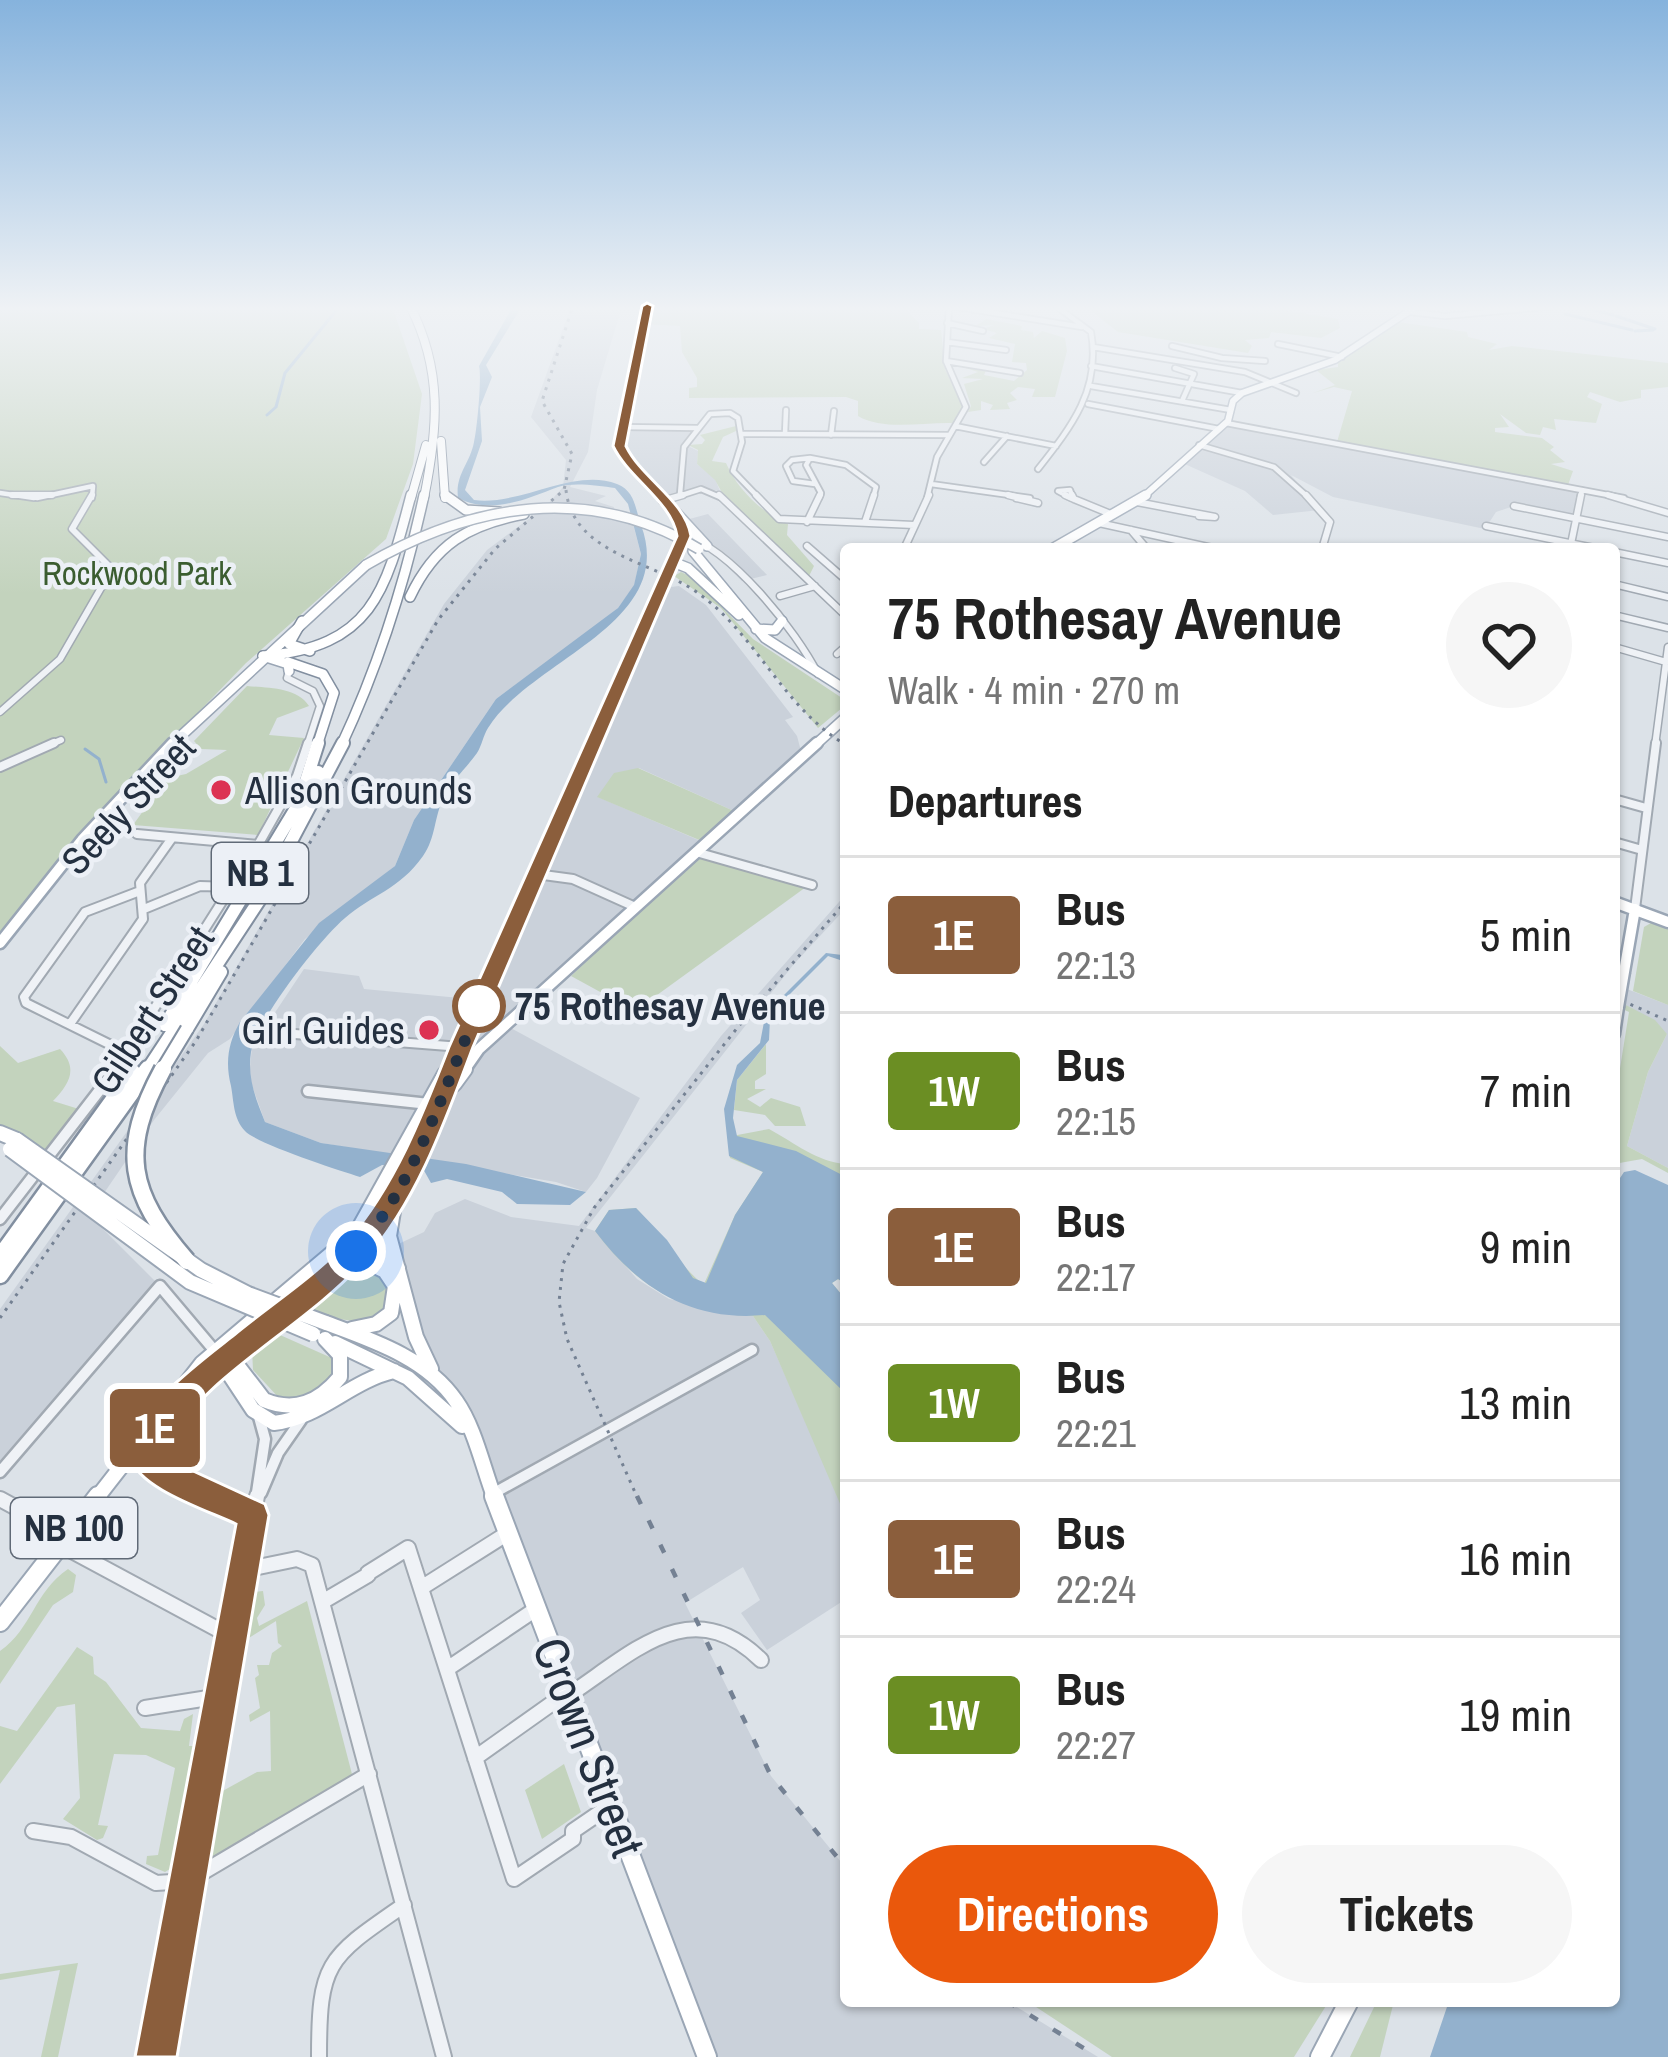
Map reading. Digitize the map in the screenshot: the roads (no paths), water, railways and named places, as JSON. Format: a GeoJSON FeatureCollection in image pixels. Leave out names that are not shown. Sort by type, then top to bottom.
{"type":"FeatureCollection","features":[{"type":"Feature","properties":{"kind":"highway","name":"NB 1"},"geometry":{"type":"LineString","coordinates":[[0,1257],[151,1047],[327,755],[385,622],[415,524],[429,402]]}},
{"type":"Feature","properties":{"kind":"highway","name":"NB 1"},"geometry":{"type":"LineString","coordinates":[[0,1275],[162,1047],[284,856],[374,674],[417,543],[438,402]]}},
{"type":"Feature","properties":{"kind":"highway"},"geometry":{"type":"LineString","coordinates":[[439,402],[441,491],[450,503],[466,510],[526,513]]}},
{"type":"Feature","properties":{"kind":"highway"},"geometry":{"type":"LineString","coordinates":[[263,656],[297,657],[332,646],[356,627],[383,589],[426,445]]}},
{"type":"Feature","properties":{"kind":"highway"},"geometry":{"type":"LineString","coordinates":[[374,674],[421,571],[438,547],[481,524],[526,513]]}},
{"type":"Feature","properties":{"kind":"highway"},"geometry":{"type":"LineString","coordinates":[[302,621],[290,636],[290,646],[311,651],[332,646]]}},
{"type":"Feature","properties":{"kind":"highway"},"geometry":{"type":"LineString","coordinates":[[283,832],[316,757],[333,701],[329,680],[305,666],[286,666]]}},
{"type":"Feature","properties":{"kind":"highway"},"geometry":{"type":"LineString","coordinates":[[187,1261],[146,1211],[131,1154],[145,1099],[254,918],[284,856]]}},
{"type":"Feature","properties":{"kind":"main road"},"geometry":{"type":"LineString","coordinates":[[628,402],[621,455],[699,549]]}},
{"type":"Feature","properties":{"kind":"main road"},"geometry":{"type":"LineString","coordinates":[[1063,543],[1138,502],[1222,426],[1236,402]]}},
{"type":"Feature","properties":{"kind":"main road","name":"Seely Street"},"geometry":{"type":"LineString","coordinates":[[0,943],[90,832],[263,656],[368,565],[431,534],[526,513],[610,517],[659,531],[699,549],[752,626],[840,688]]}},
{"type":"Feature","properties":{"kind":"main road","name":"NB 100"},"geometry":{"type":"LineString","coordinates":[[223,1356],[356,1251],[398,1179],[461,1047],[684,530]]}},
{"type":"Feature","properties":{"kind":"main road"},"geometry":{"type":"LineString","coordinates":[[680,547],[696,541],[699,549]]}},
{"type":"Feature","properties":{"kind":"main road"},"geometry":{"type":"LineString","coordinates":[[670,567],[696,576],[752,626],[775,630],[785,624]]}},
{"type":"Feature","properties":{"kind":"main road"},"geometry":{"type":"LineString","coordinates":[[765,638],[784,634],[785,624]]}},
{"type":"Feature","properties":{"kind":"main road"},"geometry":{"type":"LineString","coordinates":[[263,656],[286,666]]}},
{"type":"Feature","properties":{"kind":"main road","name":"Seely Street"},"geometry":{"type":"LineString","coordinates":[[0,957],[89,842],[263,656]]}},
{"type":"Feature","properties":{"kind":"main road"},"geometry":{"type":"LineString","coordinates":[[254,669],[286,666]]}},
{"type":"Feature","properties":{"kind":"main road"},"geometry":{"type":"LineString","coordinates":[[436,1102],[479,1049],[840,721]]}},
{"type":"Feature","properties":{"kind":"main road"},"geometry":{"type":"LineString","coordinates":[[1620,904],[1668,922]]}},
{"type":"Feature","properties":{"kind":"main road"},"geometry":{"type":"LineString","coordinates":[[1620,995],[1635,909]]}},
{"type":"Feature","properties":{"kind":"main road"},"geometry":{"type":"LineString","coordinates":[[461,1047],[479,1049]]}},
{"type":"Feature","properties":{"kind":"main road","name":"Crown Street"},"geometry":{"type":"LineString","coordinates":[[0,1133],[9,1145],[190,1282],[327,1331]]}},
{"type":"Feature","properties":{"kind":"main road","name":"Crown Street"},"geometry":{"type":"LineString","coordinates":[[9,1145],[187,1261],[248,1294],[365,1347],[415,1360],[459,1404],[707,2057]]}},
{"type":"Feature","properties":{"kind":"main road"},"geometry":{"type":"LineString","coordinates":[[398,1179],[388,1229],[416,1337],[435,1375]]}},
{"type":"Feature","properties":{"kind":"main road","name":"NB 100"},"geometry":{"type":"LineString","coordinates":[[0,1622],[164,1416],[363,1224],[398,1179]]}},
{"type":"Feature","properties":{"kind":"main road"},"geometry":{"type":"LineString","coordinates":[[336,1251],[386,1259],[402,1274]]}},
{"type":"Feature","properties":{"kind":"main road"},"geometry":{"type":"LineString","coordinates":[[223,1356],[264,1400],[297,1407],[323,1394],[340,1377],[340,1354],[327,1331],[367,1328],[391,1313],[397,1295],[385,1271],[360,1263],[301,1297]]}},
{"type":"Feature","properties":{"kind":"main road"},"geometry":{"type":"LineString","coordinates":[[332,1402],[365,1347]]}},
{"type":"Feature","properties":{"kind":"main road","name":"Crown Street"},"geometry":{"type":"LineString","coordinates":[[365,1347],[434,1398],[471,1436]]}},
{"type":"Feature","properties":{"kind":"main road"},"geometry":{"type":"LineString","coordinates":[[223,1356],[259,1417],[274,1424],[301,1420],[370,1377],[394,1371]]}},
{"type":"Feature","properties":{"kind":"main road"},"geometry":{"type":"LineString","coordinates":[[1320,2057],[1346,2007]]}},
{"type":"Feature","properties":{"kind":"street"},"geometry":{"type":"LineString","coordinates":[[906,543],[931,484],[934,462],[966,407],[964,402]]}},
{"type":"Feature","properties":{"kind":"street"},"geometry":{"type":"LineString","coordinates":[[1187,402],[1231,410]]}},
{"type":"Feature","properties":{"kind":"street"},"geometry":{"type":"LineString","coordinates":[[1038,469],[1088,404],[1633,499],[1668,513]]}},
{"type":"Feature","properties":{"kind":"street"},"geometry":{"type":"LineString","coordinates":[[784,434],[786,410]]}},
{"type":"Feature","properties":{"kind":"street"},"geometry":{"type":"LineString","coordinates":[[831,435],[834,410]]}},
{"type":"Feature","properties":{"kind":"street"},"geometry":{"type":"LineString","coordinates":[[680,494],[684,447],[715,412],[732,413],[743,434],[732,466],[779,519],[914,525]]}},
{"type":"Feature","properties":{"kind":"street"},"geometry":{"type":"LineString","coordinates":[[623,427],[701,424]]}},
{"type":"Feature","properties":{"kind":"street"},"geometry":{"type":"LineString","coordinates":[[955,426],[1056,446]]}},
{"type":"Feature","properties":{"kind":"street"},"geometry":{"type":"LineString","coordinates":[[743,434],[949,436]]}},
{"type":"Feature","properties":{"kind":"street"},"geometry":{"type":"LineString","coordinates":[[984,463],[1007,436]]}},
{"type":"Feature","properties":{"kind":"street"},"geometry":{"type":"LineString","coordinates":[[1199,445],[1280,466],[1330,522],[1324,543]]}},
{"type":"Feature","properties":{"kind":"street"},"geometry":{"type":"LineString","coordinates":[[808,521],[820,494],[806,470],[810,458]]}},
{"type":"Feature","properties":{"kind":"street"},"geometry":{"type":"LineString","coordinates":[[816,484],[793,481],[786,466],[792,460],[810,458],[842,461],[875,486],[865,522]]}},
{"type":"Feature","properties":{"kind":"street"},"geometry":{"type":"LineString","coordinates":[[931,484],[1016,498]]}},
{"type":"Feature","properties":{"kind":"street"},"geometry":{"type":"LineString","coordinates":[[0,493],[36,498],[93,486],[72,529],[112,566],[61,659],[0,712]]}},
{"type":"Feature","properties":{"kind":"street"},"geometry":{"type":"LineString","coordinates":[[1572,543],[1582,490]]}},
{"type":"Feature","properties":{"kind":"street"},"geometry":{"type":"LineString","coordinates":[[662,501],[715,491],[840,610]]}},
{"type":"Feature","properties":{"kind":"street"},"geometry":{"type":"LineString","coordinates":[[1074,499],[1113,515]]}},
{"type":"Feature","properties":{"kind":"street"},"geometry":{"type":"LineString","coordinates":[[1138,502],[1199,516]]}},
{"type":"Feature","properties":{"kind":"street"},"geometry":{"type":"LineString","coordinates":[[1514,506],[1668,536]]}},
{"type":"Feature","properties":{"kind":"street"},"geometry":{"type":"LineString","coordinates":[[1099,523],[1190,543]]}},
{"type":"Feature","properties":{"kind":"street"},"geometry":{"type":"LineString","coordinates":[[1486,526],[1558,543]]}},
{"type":"Feature","properties":{"kind":"street"},"geometry":{"type":"LineString","coordinates":[[1131,530],[1142,543]]}},
{"type":"Feature","properties":{"kind":"street"},"geometry":{"type":"LineString","coordinates":[[807,546],[840,575]]}},
{"type":"Feature","properties":{"kind":"street"},"geometry":{"type":"LineString","coordinates":[[699,549],[785,624],[807,650],[818,674]]}},
{"type":"Feature","properties":{"kind":"street"},"geometry":{"type":"LineString","coordinates":[[1620,553],[1668,563]]}},
{"type":"Feature","properties":{"kind":"street"},"geometry":{"type":"LineString","coordinates":[[105,558],[96,572],[108,578]]}},
{"type":"Feature","properties":{"kind":"street"},"geometry":{"type":"LineString","coordinates":[[1620,585],[1668,597]]}},
{"type":"Feature","properties":{"kind":"street"},"geometry":{"type":"LineString","coordinates":[[780,596],[815,586]]}},
{"type":"Feature","properties":{"kind":"street"},"geometry":{"type":"LineString","coordinates":[[1620,616],[1668,628]]}},
{"type":"Feature","properties":{"kind":"street"},"geometry":{"type":"LineString","coordinates":[[1635,909],[1664,708],[1668,646]]}},
{"type":"Feature","properties":{"kind":"street"},"geometry":{"type":"LineString","coordinates":[[1620,649],[1666,662]]}},
{"type":"Feature","properties":{"kind":"street"},"geometry":{"type":"LineString","coordinates":[[837,654],[840,651]]}},
{"type":"Feature","properties":{"kind":"street","name":"Gilbert Street"},"geometry":{"type":"LineString","coordinates":[[0,1219],[127,1053],[297,776],[320,712],[318,696],[287,678],[286,666]]}},
{"type":"Feature","properties":{"kind":"street"},"geometry":{"type":"LineString","coordinates":[[0,767],[61,740]]}},
{"type":"Feature","properties":{"kind":"street"},"geometry":{"type":"LineString","coordinates":[[1656,742],[1668,745]]}},
{"type":"Feature","properties":{"kind":"street"},"geometry":{"type":"LineString","coordinates":[[1651,776],[1668,781]]}},
{"type":"Feature","properties":{"kind":"street"},"geometry":{"type":"LineString","coordinates":[[1620,801],[1646,808]]}},
{"type":"Feature","properties":{"kind":"street"},"geometry":{"type":"LineString","coordinates":[[137,834],[258,845]]}},
{"type":"Feature","properties":{"kind":"street"},"geometry":{"type":"LineString","coordinates":[[70,1024],[143,919],[142,880],[172,838]]}},
{"type":"Feature","properties":{"kind":"street"},"geometry":{"type":"LineString","coordinates":[[1620,844],[1642,850]]}},
{"type":"Feature","properties":{"kind":"street"},"geometry":{"type":"LineString","coordinates":[[693,851],[812,885]]}},
{"type":"Feature","properties":{"kind":"street"},"geometry":{"type":"LineString","coordinates":[[536,874],[573,879],[633,906]]}},
{"type":"Feature","properties":{"kind":"street"},"geometry":{"type":"LineString","coordinates":[[144,909],[200,886],[232,887]]}},
{"type":"Feature","properties":{"kind":"street"},"geometry":{"type":"LineString","coordinates":[[127,1053],[26,1003],[26,992],[84,913],[140,891]]}},
{"type":"Feature","properties":{"kind":"street"},"geometry":{"type":"LineString","coordinates":[[282,1033],[461,1047]]}},
{"type":"Feature","properties":{"kind":"street"},"geometry":{"type":"LineString","coordinates":[[308,1091],[436,1102]]}},
{"type":"Feature","properties":{"kind":"street"},"geometry":{"type":"LineString","coordinates":[[0,1472],[160,1286],[223,1356]]}},
{"type":"Feature","properties":{"kind":"street"},"geometry":{"type":"LineString","coordinates":[[493,1494],[752,1350]]}},
{"type":"Feature","properties":{"kind":"street"},"geometry":{"type":"LineString","coordinates":[[156,2057],[254,1515],[265,1439],[259,1417]]}},
{"type":"Feature","properties":{"kind":"street"},"geometry":{"type":"LineString","coordinates":[[254,1515],[273,1462],[301,1420]]}},
{"type":"Feature","properties":{"kind":"street"},"geometry":{"type":"LineString","coordinates":[[149,1435],[145,1451],[154,1469],[254,1515]]}},
{"type":"Feature","properties":{"kind":"street"},"geometry":{"type":"LineString","coordinates":[[0,1499],[232,1637]]}},
{"type":"Feature","properties":{"kind":"street"},"geometry":{"type":"LineString","coordinates":[[421,1588],[508,1533]]}},
{"type":"Feature","properties":{"kind":"street"},"geometry":{"type":"LineString","coordinates":[[322,1602],[408,1548],[514,1879],[573,1839],[573,1831],[611,1805]]}},
{"type":"Feature","properties":{"kind":"street"},"geometry":{"type":"LineString","coordinates":[[244,1570],[306,1560],[312,1565],[445,2057]]}},
{"type":"Feature","properties":{"kind":"street"},"geometry":{"type":"LineString","coordinates":[[447,1669],[536,1609]]}},
{"type":"Feature","properties":{"kind":"street"},"geometry":{"type":"LineString","coordinates":[[476,1758],[534,1720],[532,1714],[669,1633],[695,1625],[734,1634],[761,1660]]}},
{"type":"Feature","properties":{"kind":"street"},"geometry":{"type":"LineString","coordinates":[[145,1708],[221,1696]]}},
{"type":"Feature","properties":{"kind":"street"},"geometry":{"type":"LineString","coordinates":[[33,1832],[71,1837],[156,1882],[188,1881],[369,1774]]}},
{"type":"Feature","properties":{"kind":"street"},"geometry":{"type":"LineString","coordinates":[[319,2057],[319,1993],[325,1968],[341,1949],[404,1904]]}},
{"type":"Feature","properties":{"kind":"water"},"geometry":{"type":"Polygon","coordinates":[[[482,402],[482,441],[465,490],[474,500],[510,498],[583,480],[623,487],[636,506],[647,559],[639,589],[620,615],[508,704],[488,728],[477,753],[444,797],[423,856],[404,877],[345,918],[305,962],[256,1038],[250,1071],[265,1122],[321,1143],[466,1164],[586,1192],[570,1205],[517,1204],[502,1192],[447,1179],[431,1183],[422,1167],[382,1165],[360,1177],[281,1149],[241,1126],[228,1069],[230,1045],[240,1022],[319,923],[395,866],[414,820],[496,699],[618,608],[634,585],[641,554],[628,504],[615,488],[564,486],[496,505],[471,503],[458,498],[482,402]]]}},
{"type":"Feature","properties":{"kind":"water"},"geometry":{"type":"Polygon","coordinates":[[[826,953],[840,955],[840,960],[828,956],[778,1006],[770,1019],[769,1040],[737,1080],[733,1118],[737,1136],[796,1151],[840,1174],[840,1280],[832,1283],[840,1293],[840,1388],[765,1315],[713,1313],[668,1297],[629,1269],[595,1231],[609,1210],[636,1208],[667,1240],[693,1278],[706,1283],[735,1215],[763,1172],[729,1156],[724,1109],[737,1065],[760,1043],[764,1022],[778,1001],[826,953]]]}},
{"type":"Feature","properties":{"kind":"water"},"geometry":{"type":"Polygon","coordinates":[[[1635,1170],[1668,1185],[1668,2057],[1430,2057],[1447,2007],[1620,2007],[1620,1178],[1635,1170]]]}},
{"type":"Feature","properties":{"kind":"waterway"},"geometry":{"type":"LineString","coordinates":[[267,415],[277,402]]}},
{"type":"Feature","properties":{"kind":"waterway"},"geometry":{"type":"LineString","coordinates":[[85,749],[99,759],[106,782]]}},
{"type":"Feature","properties":{"kind":"railway"},"geometry":{"type":"LineString","coordinates":[[0,1318],[196,1041],[438,620],[495,549],[564,490],[572,454],[543,402]]}},
{"type":"Feature","properties":{"kind":"railway"},"geometry":{"type":"LineString","coordinates":[[566,490],[583,529],[618,554],[680,582],[719,610],[804,711],[840,741]]}},
{"type":"Feature","properties":{"kind":"railway"},"geometry":{"type":"LineString","coordinates":[[638,1499],[567,1339],[559,1302],[563,1264],[594,1208],[840,908]]}},
{"type":"Feature","properties":{"kind":"railway"},"geometry":{"type":"LineString","coordinates":[[1620,1000],[1668,1021]]}},
{"type":"Feature","properties":{"kind":"railway"},"geometry":{"type":"LineString","coordinates":[[637,1496],[771,1776],[840,1861]]}},
{"type":"Feature","properties":{"kind":"railway"},"geometry":{"type":"LineString","coordinates":[[1017,2007],[1098,2057]]}},
{"type":"Feature","properties":{"kind":"place","name":"Allison Grounds"},"geometry":{"type":"Point","coordinates":[221,790]}},
{"type":"Feature","properties":{"kind":"place","name":"75 Rothesay Avenue"},"geometry":{"type":"Point","coordinates":[479,1006]}},
{"type":"Feature","properties":{"kind":"place","name":"Girl Guides"},"geometry":{"type":"Point","coordinates":[429,1030]}},
{"type":"Feature","properties":{"kind":"park label","name":"Rockwood Park"},"geometry":{"type":"Point","coordinates":[137,573]}}]}
